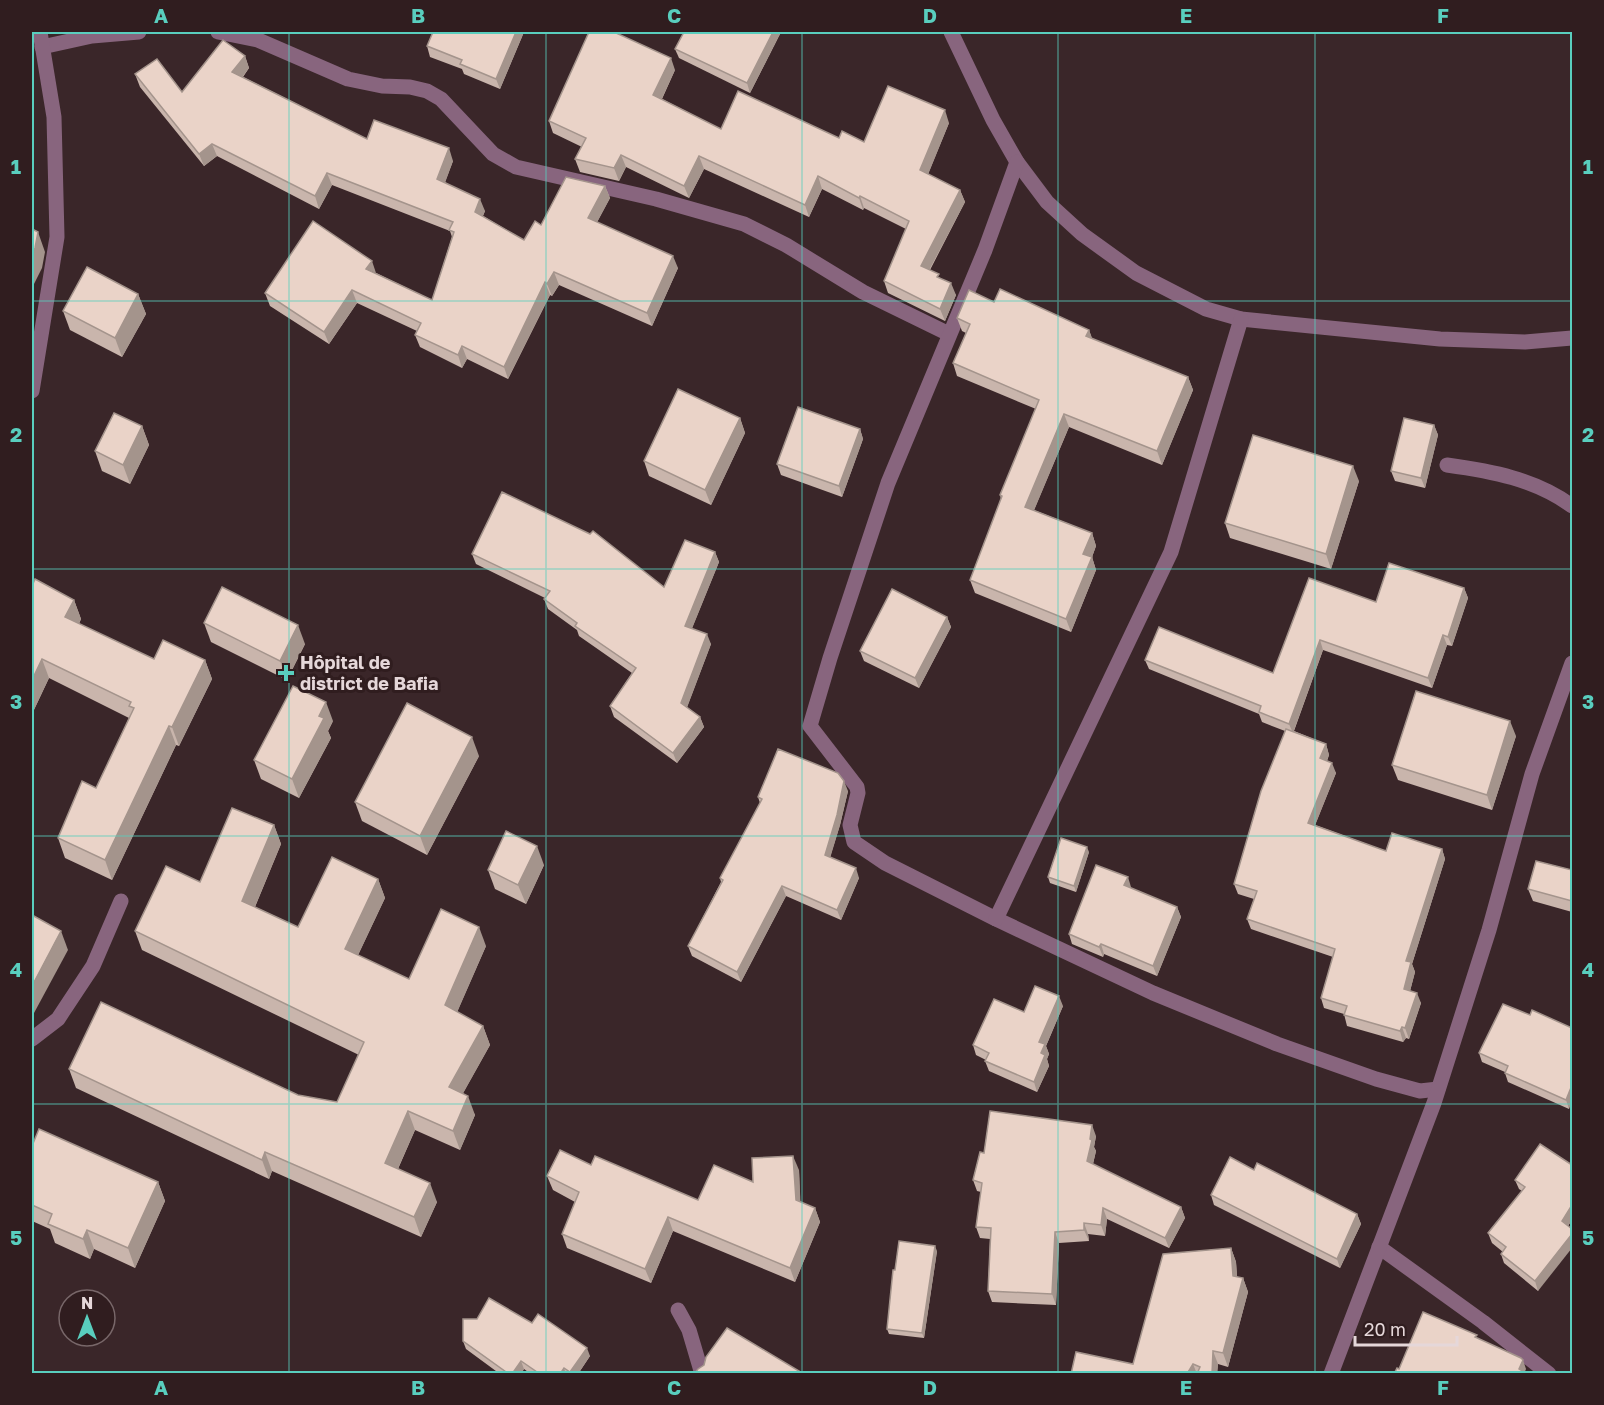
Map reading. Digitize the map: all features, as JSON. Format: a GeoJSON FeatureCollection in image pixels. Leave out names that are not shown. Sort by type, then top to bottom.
{"type":"FeatureCollection","features":[{"type":"Feature","properties":{"kind":"street"},"geometry":{"type":"LineString","coordinates":[[32,391],[57,237],[54,117],[41,39],[139,32]]}},
{"type":"Feature","properties":{"kind":"street"},"geometry":{"type":"LineString","coordinates":[[218,32],[258,40],[348,79],[382,86],[410,87],[427,91],[441,99],[504,162],[516,167],[696,209],[744,224],[786,245],[863,292],[950,334]]}},
{"type":"Feature","properties":{"kind":"street"},"geometry":{"type":"LineString","coordinates":[[951,32],[993,120],[1017,162],[1047,202],[1082,234],[1136,273],[1206,309],[1241,319],[1440,339],[1525,342],[1572,338]]}},
{"type":"Feature","properties":{"kind":"street"},"geometry":{"type":"LineString","coordinates":[[1017,162],[986,250],[888,483],[810,726],[856,787],[858,793],[850,825],[854,842],[885,863],[996,919],[1153,993],[1276,1044],[1376,1079],[1420,1091],[1438,1089]]}},
{"type":"Feature","properties":{"kind":"street"},"geometry":{"type":"LineString","coordinates":[[996,919],[1171,552],[1241,319]]}},
{"type":"Feature","properties":{"kind":"street"},"geometry":{"type":"LineString","coordinates":[[1447,465],[1502,473],[1555,493],[1572,506]]}},
{"type":"Feature","properties":{"kind":"street"},"geometry":{"type":"LineString","coordinates":[[1330,1374],[1438,1089],[1489,930],[1532,774],[1572,663]]}},
{"type":"Feature","properties":{"kind":"street"},"geometry":{"type":"LineString","coordinates":[[32,1039],[58,1019],[93,966],[121,901]]}},
{"type":"Feature","properties":{"kind":"street"},"geometry":{"type":"LineString","coordinates":[[1379,1247],[1483,1322],[1549,1374]]}},
{"type":"Feature","properties":{"kind":"street"},"geometry":{"type":"LineString","coordinates":[[678,1310],[689,1330],[702,1374]]}},
{"type":"Feature","properties":{"kind":"building"},"geometry":{"type":"Polygon","coordinates":[[[433,32],[516,32],[496,79],[460,64],[462,60],[427,46],[433,32]]]}},
{"type":"Feature","properties":{"kind":"building"},"geometry":{"type":"Polygon","coordinates":[[[589,32],[614,32],[671,58],[653,95],[721,129],[738,91],[839,138],[842,131],[864,142],[888,86],[945,110],[920,170],[960,190],[921,266],[939,274],[937,277],[951,283],[940,309],[884,281],[909,221],[818,176],[805,205],[699,156],[684,186],[621,155],[614,168],[575,159],[586,138],[549,121],[589,32]]]}},
{"type":"Feature","properties":{"kind":"building"},"geometry":{"type":"Polygon","coordinates":[[[684,32],[773,32],[747,83],[675,49],[684,32]]]}},
{"type":"Feature","properties":{"kind":"building"},"geometry":{"type":"Polygon","coordinates":[[[223,40],[245,56],[232,72],[367,139],[374,120],[449,148],[437,179],[480,199],[475,212],[524,240],[535,221],[541,225],[566,177],[605,186],[588,218],[673,256],[647,313],[554,272],[547,284],[545,282],[504,367],[462,346],[458,355],[415,335],[421,323],[352,290],[324,332],[265,293],[313,221],[372,261],[366,269],[432,300],[454,232],[449,230],[453,222],[327,173],[315,196],[212,144],[199,154],[135,74],[157,59],[182,92],[223,40]]]}},
{"type":"Feature","properties":{"kind":"building"},"geometry":{"type":"Polygon","coordinates":[[[32,229],[38,232],[32,255],[32,229]]]}},
{"type":"Feature","properties":{"kind":"building"},"geometry":{"type":"Polygon","coordinates":[[[87,267],[138,294],[115,338],[63,311],[87,267]]]}},
{"type":"Feature","properties":{"kind":"building"},"geometry":{"type":"Polygon","coordinates":[[[1000,289],[1089,330],[1086,336],[1188,377],[1157,451],[1064,414],[1025,507],[1092,533],[1083,554],[1092,557],[1066,619],[970,580],[1002,496],[1000,495],[1039,400],[953,363],[970,324],[957,318],[969,290],[994,302],[1000,289]]]}},
{"type":"Feature","properties":{"kind":"building"},"geometry":{"type":"Polygon","coordinates":[[[678,389],[740,418],[705,490],[644,461],[678,389]]]}},
{"type":"Feature","properties":{"kind":"building"},"geometry":{"type":"Polygon","coordinates":[[[798,407],[860,429],[839,486],[777,464],[798,407]]]}},
{"type":"Feature","properties":{"kind":"building"},"geometry":{"type":"Polygon","coordinates":[[[114,413],[142,426],[123,465],[95,451],[114,413]]]}},
{"type":"Feature","properties":{"kind":"building"},"geometry":{"type":"Polygon","coordinates":[[[1404,418],[1434,425],[1421,478],[1391,471],[1404,418]]]}},
{"type":"Feature","properties":{"kind":"building"},"geometry":{"type":"Polygon","coordinates":[[[1253,435],[1353,466],[1326,554],[1225,523],[1253,435]]]}},
{"type":"Feature","properties":{"kind":"building"},"geometry":{"type":"Polygon","coordinates":[[[502,492],[590,534],[593,531],[664,587],[685,540],[715,552],[685,626],[707,634],[681,703],[700,717],[673,753],[610,706],[636,668],[575,626],[577,623],[544,599],[550,591],[472,554],[502,492]]]}},
{"type":"Feature","properties":{"kind":"building"},"geometry":{"type":"Polygon","coordinates":[[[1389,563],[1464,588],[1448,637],[1443,635],[1428,678],[1320,640],[1289,724],[1259,712],[1261,706],[1145,660],[1159,627],[1273,673],[1309,578],[1376,602],[1389,563]]]}},
{"type":"Feature","properties":{"kind":"building"},"geometry":{"type":"Polygon","coordinates":[[[35,579],[74,600],[65,617],[154,659],[163,640],[205,660],[172,727],[169,726],[105,860],[58,838],[82,781],[96,788],[134,708],[129,706],[131,702],[42,659],[32,680],[32,586],[35,579]]]}},
{"type":"Feature","properties":{"kind":"building"},"geometry":{"type":"Polygon","coordinates":[[[222,587],[298,625],[280,661],[204,623],[222,587]]]}},
{"type":"Feature","properties":{"kind":"building"},"geometry":{"type":"Polygon","coordinates":[[[892,589],[947,617],[915,678],[860,651],[892,589]]]}},
{"type":"Feature","properties":{"kind":"building"},"geometry":{"type":"Polygon","coordinates":[[[293,686],[326,702],[319,716],[324,718],[292,779],[254,760],[293,686]]]}},
{"type":"Feature","properties":{"kind":"building"},"geometry":{"type":"Polygon","coordinates":[[[1416,691],[1510,721],[1487,795],[1392,765],[1416,691]]]}},
{"type":"Feature","properties":{"kind":"building"},"geometry":{"type":"Polygon","coordinates":[[[407,703],[472,737],[420,836],[355,802],[407,703]]]}},
{"type":"Feature","properties":{"kind":"building"},"geometry":{"type":"Polygon","coordinates":[[[1286,729],[1326,744],[1320,758],[1332,763],[1308,823],[1386,851],[1392,833],[1442,849],[1406,961],[1411,962],[1404,989],[1417,993],[1405,1028],[1402,1027],[1400,1031],[1344,1015],[1347,1006],[1321,998],[1335,949],[1247,919],[1257,891],[1234,884],[1261,791],[1286,729]]]}},
{"type":"Feature","properties":{"kind":"building"},"geometry":{"type":"Polygon","coordinates":[[[778,749],[838,773],[844,781],[825,855],[856,868],[837,910],[782,886],[737,972],[688,946],[723,880],[720,878],[762,799],[758,797],[778,749]]]}},
{"type":"Feature","properties":{"kind":"building"},"geometry":{"type":"Polygon","coordinates":[[[232,808],[274,825],[242,901],[298,927],[332,857],[378,879],[345,949],[409,979],[441,909],[479,927],[445,1005],[483,1026],[449,1087],[468,1096],[453,1131],[408,1111],[385,1163],[430,1183],[414,1217],[265,1152],[262,1160],[69,1069],[101,1002],[298,1095],[337,1102],[364,1042],[135,931],[166,866],[200,882],[232,808]]]}},
{"type":"Feature","properties":{"kind":"building"},"geometry":{"type":"Polygon","coordinates":[[[506,831],[537,846],[518,885],[488,870],[506,831]]]}},
{"type":"Feature","properties":{"kind":"building"},"geometry":{"type":"Polygon","coordinates":[[[1061,838],[1087,847],[1074,886],[1048,877],[1061,838]]]}},
{"type":"Feature","properties":{"kind":"building"},"geometry":{"type":"Polygon","coordinates":[[[1536,861],[1572,870],[1572,901],[1528,889],[1536,861]]]}},
{"type":"Feature","properties":{"kind":"building"},"geometry":{"type":"Polygon","coordinates":[[[1096,865],[1128,877],[1124,885],[1177,907],[1153,966],[1101,944],[1099,947],[1069,934],[1096,865]]]}},
{"type":"Feature","properties":{"kind":"building"},"geometry":{"type":"Polygon","coordinates":[[[32,915],[61,931],[32,986],[32,915]]]}},
{"type":"Feature","properties":{"kind":"building"},"geometry":{"type":"Polygon","coordinates":[[[1035,986],[1059,996],[1039,1042],[1045,1044],[1041,1053],[1045,1055],[1034,1082],[985,1061],[989,1053],[973,1045],[994,999],[1024,1012],[1035,986]]]}},
{"type":"Feature","properties":{"kind":"building"},"geometry":{"type":"Polygon","coordinates":[[[1503,1004],[1530,1015],[1532,1010],[1572,1028],[1572,1085],[1566,1100],[1505,1073],[1508,1066],[1479,1053],[1503,1004]]]}},
{"type":"Feature","properties":{"kind":"building"},"geometry":{"type":"Polygon","coordinates":[[[990,1111],[1092,1125],[1090,1139],[1092,1140],[1087,1161],[1181,1207],[1165,1238],[1103,1208],[1101,1225],[1084,1223],[1084,1230],[1055,1232],[1052,1294],[988,1291],[991,1228],[976,1227],[982,1183],[973,1180],[980,1152],[984,1153],[990,1111]]]}},
{"type":"Feature","properties":{"kind":"building"},"geometry":{"type":"Polygon","coordinates":[[[39,1129],[158,1182],[128,1248],[87,1230],[83,1239],[48,1224],[52,1214],[32,1205],[32,1146],[39,1129]]]}},
{"type":"Feature","properties":{"kind":"building"},"geometry":{"type":"Polygon","coordinates":[[[1540,1144],[1572,1165],[1572,1205],[1562,1221],[1572,1229],[1572,1234],[1535,1281],[1501,1254],[1506,1247],[1488,1233],[1525,1187],[1515,1180],[1540,1144]]]}},
{"type":"Feature","properties":{"kind":"building"},"geometry":{"type":"Polygon","coordinates":[[[560,1150],[591,1165],[595,1156],[698,1200],[714,1165],[753,1182],[752,1158],[793,1156],[796,1200],[815,1208],[790,1268],[668,1217],[645,1269],[562,1234],[579,1192],[547,1176],[560,1150]]]}},
{"type":"Feature","properties":{"kind":"building"},"geometry":{"type":"Polygon","coordinates":[[[1230,1157],[1254,1170],[1257,1163],[1357,1214],[1337,1259],[1211,1195],[1230,1157]]]}},
{"type":"Feature","properties":{"kind":"building"},"geometry":{"type":"Polygon","coordinates":[[[899,1241],[935,1246],[922,1333],[887,1329],[893,1270],[895,1270],[899,1241]]]}},
{"type":"Feature","properties":{"kind":"building"},"geometry":{"type":"Polygon","coordinates":[[[1231,1248],[1233,1276],[1243,1278],[1223,1353],[1213,1351],[1212,1374],[1197,1374],[1200,1367],[1193,1364],[1187,1374],[1071,1374],[1076,1352],[1133,1364],[1163,1254],[1231,1248]]]}},
{"type":"Feature","properties":{"kind":"building"},"geometry":{"type":"Polygon","coordinates":[[[489,1298],[532,1323],[538,1314],[587,1348],[570,1372],[564,1368],[560,1374],[540,1374],[521,1361],[512,1374],[509,1374],[463,1341],[463,1319],[477,1319],[489,1298]]]}},
{"type":"Feature","properties":{"kind":"building"},"geometry":{"type":"Polygon","coordinates":[[[1423,1312],[1477,1335],[1475,1337],[1521,1358],[1523,1360],[1519,1369],[1528,1374],[1394,1374],[1397,1368],[1399,1369],[1423,1312]]]}},
{"type":"Feature","properties":{"kind":"building"},"geometry":{"type":"Polygon","coordinates":[[[727,1328],[804,1374],[694,1374],[704,1365],[706,1357],[727,1328]]]}},
{"type":"Feature","properties":{"kind":"place","name":"Hôpital de district de Bafia"},"geometry":{"type":"Point","coordinates":[286,673]}}]}
